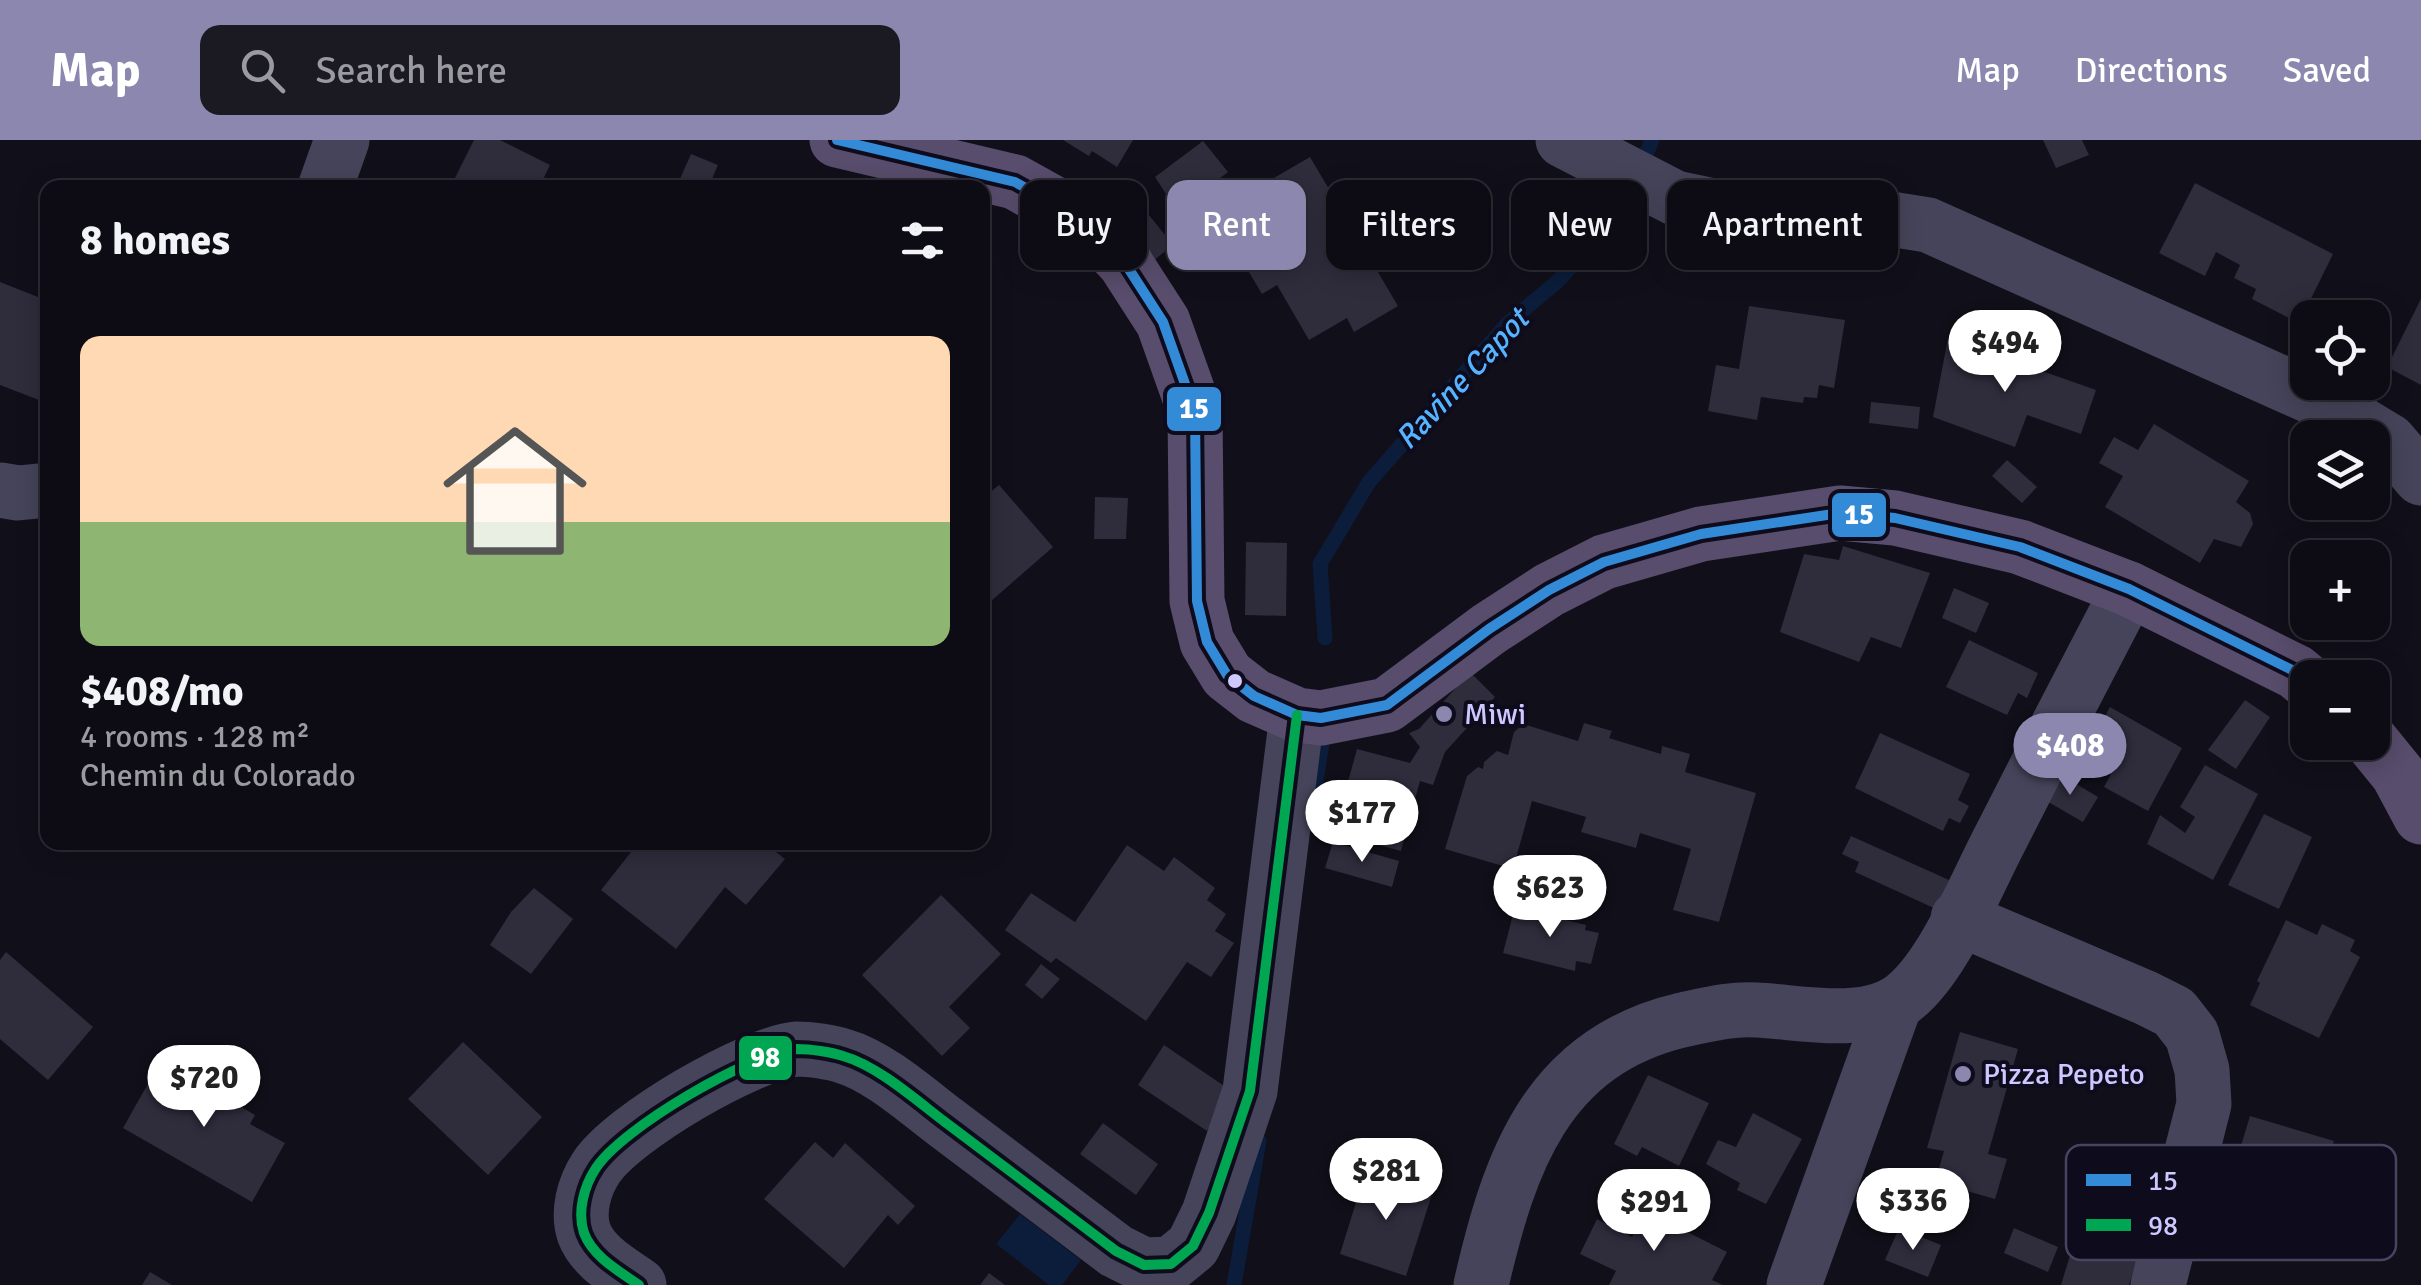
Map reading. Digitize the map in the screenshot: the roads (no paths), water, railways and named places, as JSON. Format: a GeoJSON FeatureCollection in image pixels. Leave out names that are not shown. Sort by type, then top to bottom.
{"type":"FeatureCollection","features":[{"type":"Feature","properties":{"kind":"main road"},"geometry":{"type":"LineString","coordinates":[[838,140],[1016,182],[1086,222],[1124,263],[1162,322],[1194,412],[1197,601],[1208,642],[1227,675],[1254,696],[1298,714],[1321,718],[1387,705],[1489,629],[1549,590],[1604,562],[1701,534],[1840,513],[1895,518],[2020,548],[2129,588],[2290,669]]}},
{"type":"Feature","properties":{"kind":"main road"},"geometry":{"type":"LineString","coordinates":[[2387,760],[2421,817]]}},
{"type":"Feature","properties":{"kind":"street"},"geometry":{"type":"LineString","coordinates":[[328,180],[342,140]]}},
{"type":"Feature","properties":{"kind":"street"},"geometry":{"type":"LineString","coordinates":[[1565,142],[1675,198],[1756,216],[1853,213],[1928,225],[2328,404],[2389,441],[2421,478]]}},
{"type":"Feature","properties":{"kind":"street"},"geometry":{"type":"LineString","coordinates":[[0,490],[40,491]]}},
{"type":"Feature","properties":{"kind":"street"},"geometry":{"type":"LineString","coordinates":[[1481,1285],[1496,1222],[1527,1140],[1576,1073],[1656,1026],[1748,1009],[1857,1013],[1895,1004],[1920,984],[2129,588]]}},
{"type":"Feature","properties":{"kind":"street"},"geometry":{"type":"LineString","coordinates":[[639,1285],[593,1249],[584,1232],[581,1213],[586,1186],[598,1164],[639,1126],[710,1084],[752,1062],[797,1050],[844,1056],[892,1083],[1116,1251],[1144,1265],[1171,1264],[1193,1246],[1209,1214],[1250,1091],[1298,714]]}},
{"type":"Feature","properties":{"kind":"street"},"geometry":{"type":"LineString","coordinates":[[1958,918],[2174,1012],[2192,1035],[2202,1070],[2204,1104],[2194,1145]]}},
{"type":"Feature","properties":{"kind":"street"},"geometry":{"type":"LineString","coordinates":[[1794,1285],[1895,1004]]}},
{"type":"Feature","properties":{"kind":"street"},"geometry":{"type":"LineString","coordinates":[[2158,1285],[2164,1260]]}},
{"type":"Feature","properties":{"kind":"water"},"geometry":{"type":"Polygon","coordinates":[[[1020,1214],[1081,1260],[1062,1285],[1049,1285],[996,1244],[1020,1214]]]}},
{"type":"Feature","properties":{"kind":"waterway","name":"Ravine Capot"},"geometry":{"type":"LineString","coordinates":[[1325,638],[1320,564],[1369,482],[1508,323],[1558,281],[1624,207],[1652,140]]}},
{"type":"Feature","properties":{"kind":"waterway","name":"Ravine Capot"},"geometry":{"type":"LineString","coordinates":[[1315,788],[1322,743]]}},
{"type":"Feature","properties":{"kind":"waterway","name":"Ravine Capot"},"geometry":{"type":"LineString","coordinates":[[1234,1285],[1259,1141]]}},
{"type":"Feature","properties":{"kind":"place","name":"Miwi"},"geometry":{"type":"Point","coordinates":[1444,714]}},
{"type":"Feature","properties":{"kind":"place","name":"Pizza Pepeto"},"geometry":{"type":"Point","coordinates":[1963,1074]}}]}
